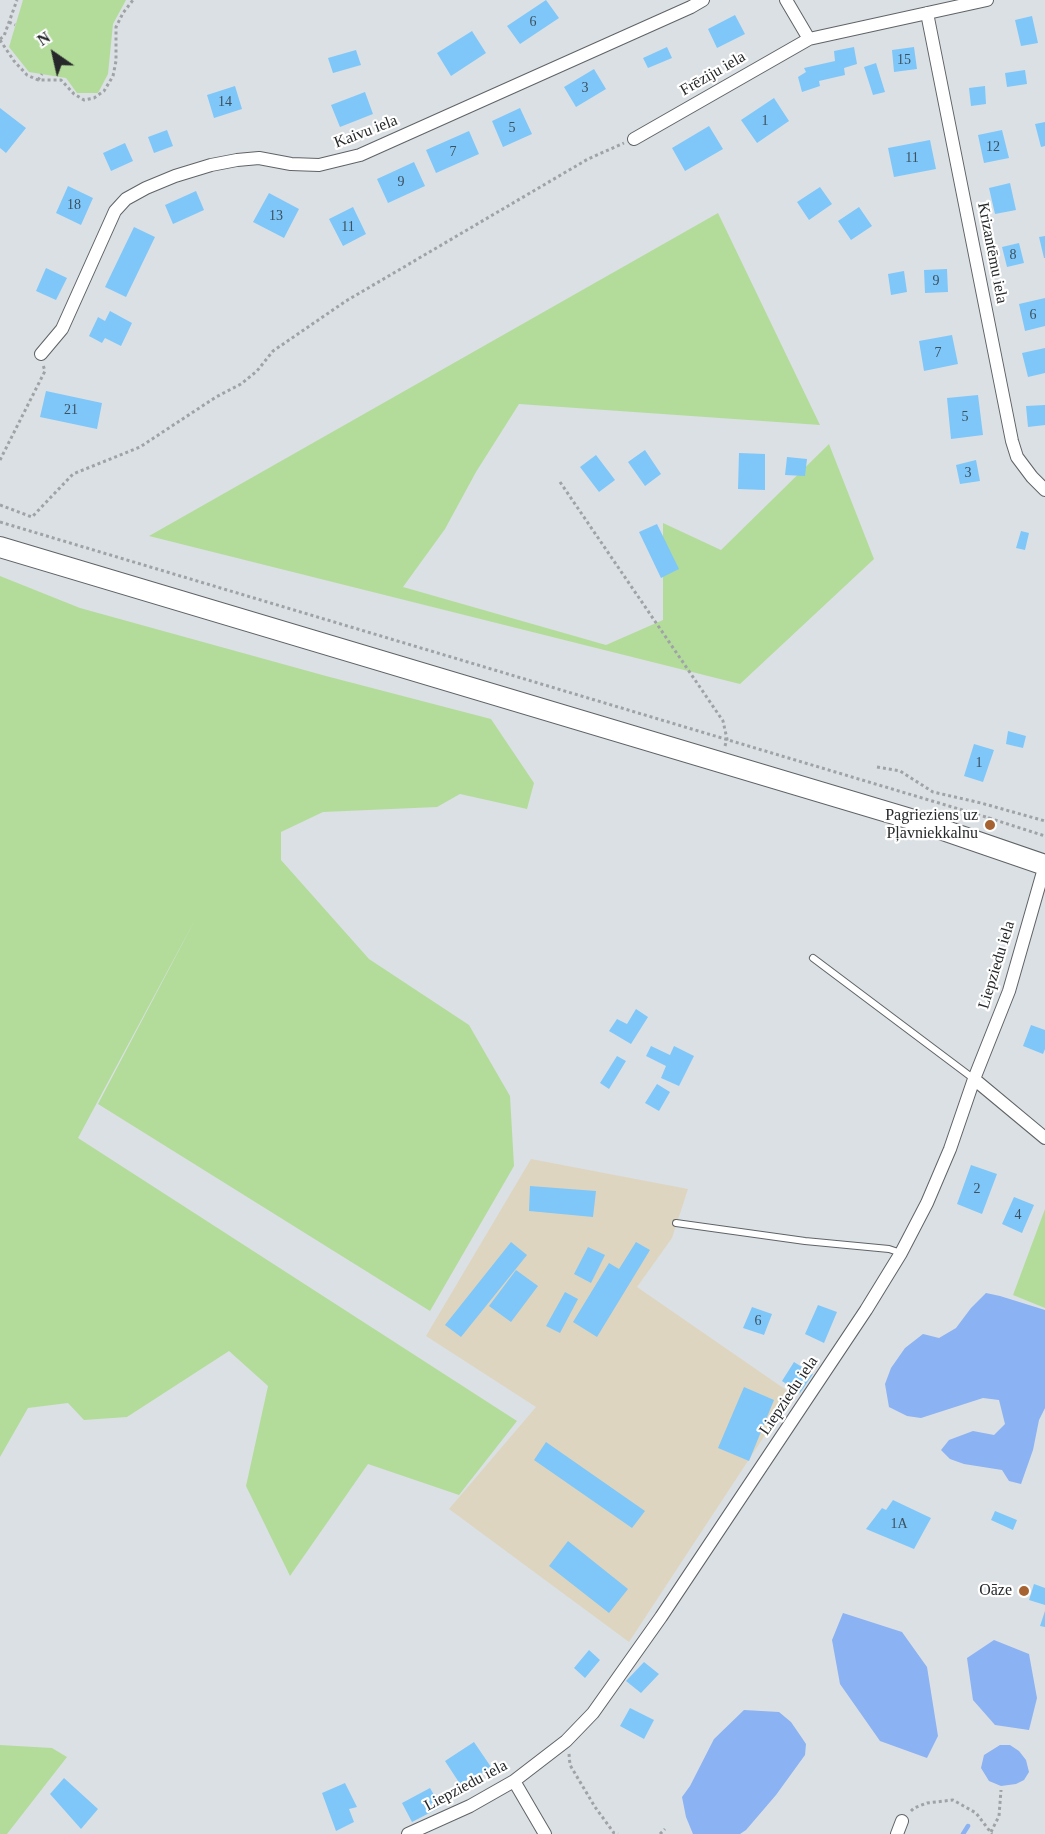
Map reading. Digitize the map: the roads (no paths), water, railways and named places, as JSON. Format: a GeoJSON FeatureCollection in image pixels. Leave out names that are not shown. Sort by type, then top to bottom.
{"type":"FeatureCollection","features":[{"type":"Feature","properties":{"kind":"main road"},"geometry":{"type":"LineString","coordinates":[[0,547],[914,820],[1045,865]]}},
{"type":"Feature","properties":{"kind":"street","name":"Kaivu iela"},"geometry":{"type":"LineString","coordinates":[[41,354],[62,329],[115,211],[126,199],[146,188],[175,176],[237,160],[259,158],[291,164],[319,165],[360,155],[703,0]]}},
{"type":"Feature","properties":{"kind":"street"},"geometry":{"type":"LineString","coordinates":[[786,0],[809,39]]}},
{"type":"Feature","properties":{"kind":"street","name":"Frēziju iela"},"geometry":{"type":"LineString","coordinates":[[634,139],[809,39],[987,0]]}},
{"type":"Feature","properties":{"kind":"street","name":"Krizantēmu iela"},"geometry":{"type":"LineString","coordinates":[[927,13],[1012,441],[1017,457],[1045,490]]}},
{"type":"Feature","properties":{"kind":"street","name":"Liepziedu iela"},"geometry":{"type":"LineString","coordinates":[[408,1834],[470,1806],[514,1781],[566,1741],[592,1713],[661,1617],[866,1310],[901,1253],[932,1192],[950,1149],[974,1079],[1009,991],[1045,865]]}},
{"type":"Feature","properties":{"kind":"street"},"geometry":{"type":"LineString","coordinates":[[974,1079],[1045,1138]]}},
{"type":"Feature","properties":{"kind":"street"},"geometry":{"type":"LineString","coordinates":[[514,1781],[545,1834]]}},
{"type":"Feature","properties":{"kind":"street"},"geometry":{"type":"LineString","coordinates":[[897,1834],[902,1821]]}},
{"type":"Feature","properties":{"kind":"lane"},"geometry":{"type":"LineString","coordinates":[[813,958],[974,1079]]}},
{"type":"Feature","properties":{"kind":"lane"},"geometry":{"type":"LineString","coordinates":[[676,1223],[805,1241],[889,1249],[901,1253]]}},
{"type":"Feature","properties":{"kind":"water"},"geometry":{"type":"Polygon","coordinates":[[[986,1293],[1045,1310],[1045,1408],[1039,1420],[1033,1450],[1021,1484],[1009,1481],[1002,1470],[964,1464],[950,1459],[941,1450],[949,1440],[973,1431],[994,1435],[1005,1424],[999,1400],[983,1398],[921,1418],[907,1416],[889,1407],[885,1384],[891,1368],[905,1348],[923,1334],[939,1338],[956,1328],[986,1293]]]}},
{"type":"Feature","properties":{"kind":"water"},"geometry":{"type":"Polygon","coordinates":[[[843,1613],[902,1632],[927,1667],[938,1736],[927,1758],[880,1741],[840,1684],[832,1640],[843,1613]]]}},
{"type":"Feature","properties":{"kind":"water"},"geometry":{"type":"Polygon","coordinates":[[[994,1640],[1029,1654],[1037,1698],[1029,1730],[995,1725],[973,1700],[967,1658],[994,1640]]]}},
{"type":"Feature","properties":{"kind":"water"},"geometry":{"type":"Polygon","coordinates":[[[744,1710],[779,1712],[791,1722],[806,1744],[805,1755],[776,1795],[746,1830],[740,1834],[693,1834],[686,1817],[682,1797],[714,1739],[744,1710]]]}},
{"type":"Feature","properties":{"kind":"water"},"geometry":{"type":"Polygon","coordinates":[[[1000,1745],[1010,1745],[1026,1760],[1029,1772],[1024,1780],[1016,1784],[1001,1786],[989,1781],[981,1768],[984,1755],[1000,1745]]]}},
{"type":"Feature","properties":{"kind":"waterway"},"geometry":{"type":"LineString","coordinates":[[963,1834],[968,1826]]}},
{"type":"Feature","properties":{"kind":"place","name":"Pagrieziens uz Pļavniekkalnu"},"geometry":{"type":"Point","coordinates":[990,825]}},
{"type":"Feature","properties":{"kind":"place","name":"Oāze"},"geometry":{"type":"Point","coordinates":[1024,1591]}}]}
